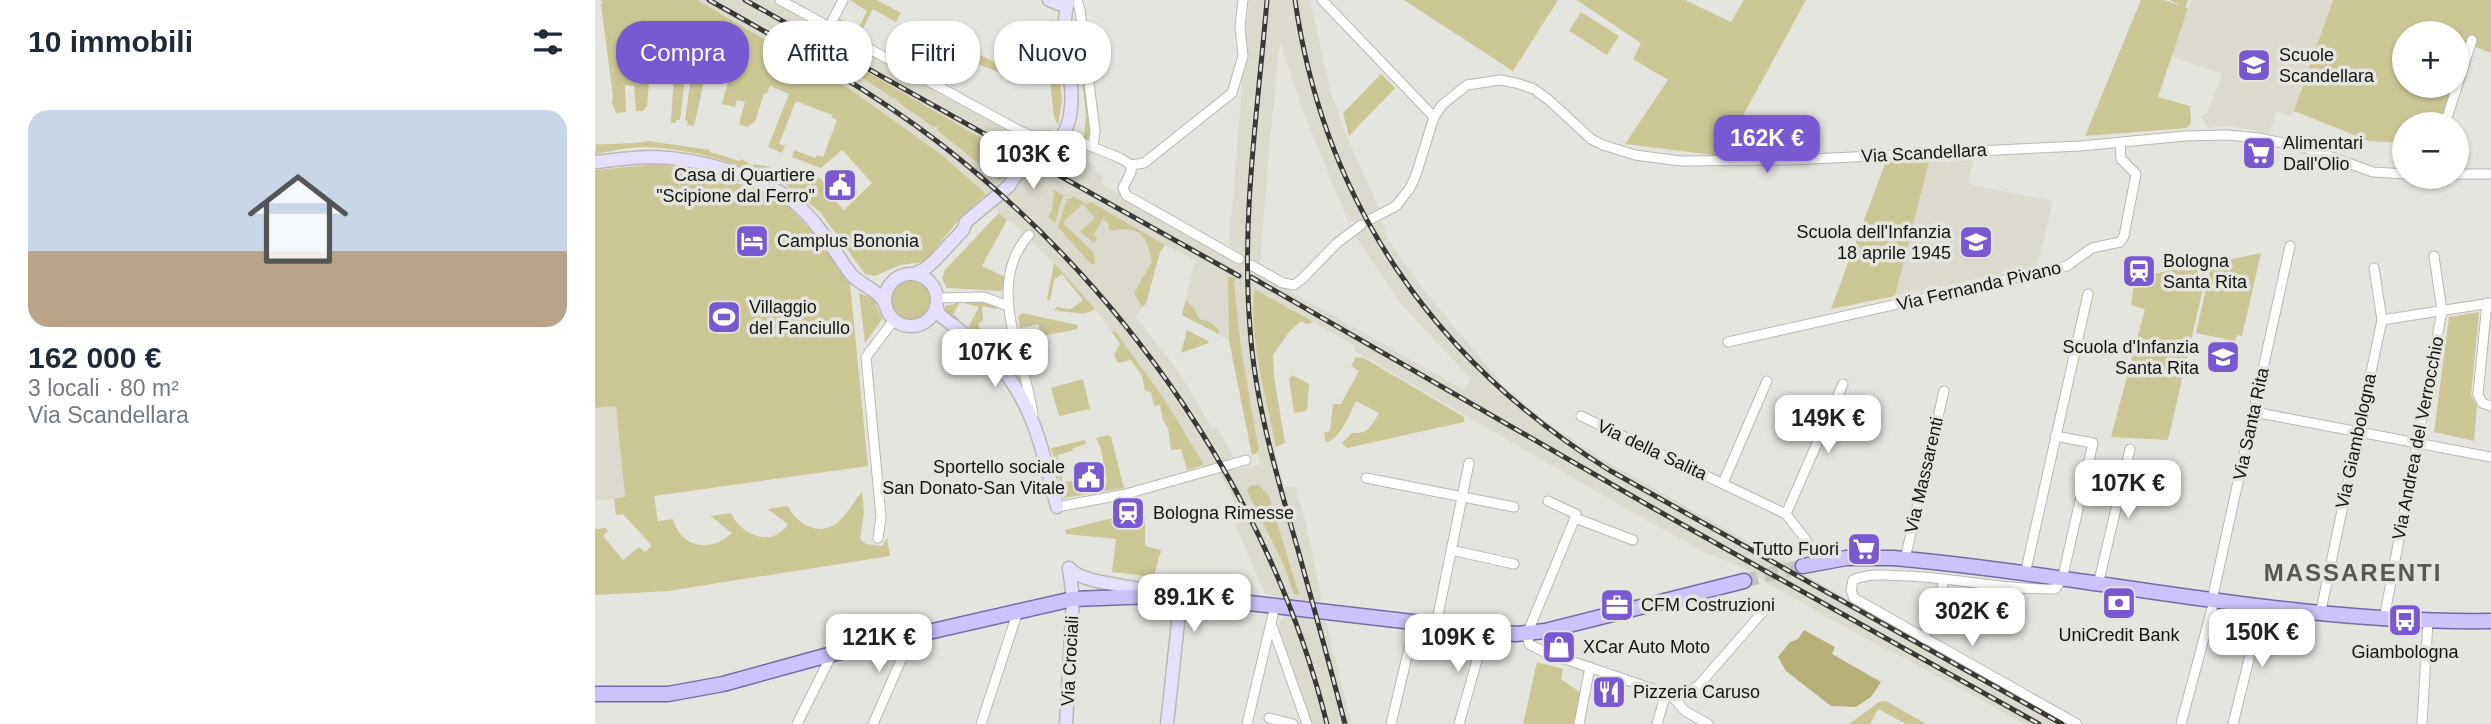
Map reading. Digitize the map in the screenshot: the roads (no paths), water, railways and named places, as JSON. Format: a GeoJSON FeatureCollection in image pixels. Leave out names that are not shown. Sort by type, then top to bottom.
{"type":"FeatureCollection","features":[{"type":"Feature","properties":{"kind":"main road"},"geometry":{"type":"LineString","coordinates":[[1051,1],[1059,4],[1069,0]]}},
{"type":"Feature","properties":{"kind":"main road"},"geometry":{"type":"LineString","coordinates":[[1066,21],[1069,0]]}},
{"type":"Feature","properties":{"kind":"main road"},"geometry":{"type":"LineString","coordinates":[[1051,1],[1060,12],[1062,21]]}},
{"type":"Feature","properties":{"kind":"main road"},"geometry":{"type":"LineString","coordinates":[[1055,141],[1071,115],[1070,84]]}},
{"type":"Feature","properties":{"kind":"main road"},"geometry":{"type":"LineString","coordinates":[[595,162],[668,158],[767,184],[794,202],[813,220],[855,278],[881,295],[894,320],[909,325],[926,320],[957,330]]}},
{"type":"Feature","properties":{"kind":"main road"},"geometry":{"type":"LineString","coordinates":[[866,285],[884,285],[902,275],[925,269],[963,230],[970,228],[986,213],[990,204],[1010,186],[1023,168],[1030,167]]}},
{"type":"Feature","properties":{"kind":"main road"},"geometry":{"type":"LineString","coordinates":[[947,249],[934,273],[932,285],[940,315],[995,360],[1009,379],[1033,421],[1057,507]]}},
{"type":"Feature","properties":{"kind":"main road"},"geometry":{"type":"LineString","coordinates":[[914,274],[932,285]]}},
{"type":"Feature","properties":{"kind":"main road"},"geometry":{"type":"LineString","coordinates":[[885,303],[892,282]]}},
{"type":"Feature","properties":{"kind":"main road"},"geometry":{"type":"LineString","coordinates":[[926,320],[936,303]]}},
{"type":"Feature","properties":{"kind":"main road"},"geometry":{"type":"LineString","coordinates":[[1803,566],[1854,558],[1905,559],[2320,615],[2428,621],[2491,621]]}},
{"type":"Feature","properties":{"kind":"main road","name":"Via Crociali"},"geometry":{"type":"LineString","coordinates":[[1066,724],[1073,599],[1069,568],[1081,577],[1139,587],[1164,595]]}},
{"type":"Feature","properties":{"kind":"main road"},"geometry":{"type":"LineString","coordinates":[[595,694],[684,692],[832,654],[1073,599],[1181,595],[1485,632],[1527,634],[1744,581]]}},
{"type":"Feature","properties":{"kind":"main road"},"geometry":{"type":"LineString","coordinates":[[1167,724],[1181,595]]}},
{"type":"Feature","properties":{"kind":"street"},"geometry":{"type":"LineString","coordinates":[[780,0],[818,21]]}},
{"type":"Feature","properties":{"kind":"street"},"geometry":{"type":"LineString","coordinates":[[832,21],[843,0]]}},
{"type":"Feature","properties":{"kind":"street"},"geometry":{"type":"LineString","coordinates":[[1077,0],[1095,131],[1092,146]]}},
{"type":"Feature","properties":{"kind":"street"},"geometry":{"type":"LineString","coordinates":[[1131,166],[1144,163],[1232,93],[1243,56],[1240,27],[1243,0]]}},
{"type":"Feature","properties":{"kind":"street"},"geometry":{"type":"LineString","coordinates":[[1322,0],[1434,117]]}},
{"type":"Feature","properties":{"kind":"street"},"geometry":{"type":"LineString","coordinates":[[2449,112],[2472,40]]}},
{"type":"Feature","properties":{"kind":"street"},"geometry":{"type":"LineString","coordinates":[[872,50],[1020,131],[1055,141],[1092,146],[1125,160],[1131,166],[1123,188],[1126,195],[1239,259]]}},
{"type":"Feature","properties":{"kind":"street","name":"Via Scandellara"},"geometry":{"type":"LineString","coordinates":[[1371,219],[1396,206],[1410,188],[1434,117],[1453,94],[1467,85],[1500,80],[1516,82],[1534,89],[1591,139],[1603,145],[1635,155],[1681,161],[1791,160],[2120,143],[2185,136],[2243,136],[2306,148],[2373,172],[2392,173]]}},
{"type":"Feature","properties":{"kind":"street","name":"Via Fernanda Pivano"},"geometry":{"type":"LineString","coordinates":[[1728,342],[2067,267],[2092,248],[2120,242],[2124,236],[2136,174],[2122,159],[2120,143]]}},
{"type":"Feature","properties":{"kind":"street"},"geometry":{"type":"LineString","coordinates":[[2469,174],[2491,174]]}},
{"type":"Feature","properties":{"kind":"street"},"geometry":{"type":"LineString","coordinates":[[1251,265],[1283,283],[1294,285],[1337,243],[1361,225]]}},
{"type":"Feature","properties":{"kind":"street"},"geometry":{"type":"LineString","coordinates":[[1030,234],[1021,245],[1010,273],[1008,306],[1033,421]]}},
{"type":"Feature","properties":{"kind":"street","name":"Via Santa Rita"},"geometry":{"type":"LineString","coordinates":[[2181,724],[2213,601],[2290,246]]}},
{"type":"Feature","properties":{"kind":"street","name":"Via Andrea del Verrocchio"},"geometry":{"type":"LineString","coordinates":[[2384,619],[2442,311],[2434,256]]}},
{"type":"Feature","properties":{"kind":"street","name":"Via Giambologna"},"geometry":{"type":"LineString","coordinates":[[2320,615],[2382,320],[2374,268]]}},
{"type":"Feature","properties":{"kind":"street"},"geometry":{"type":"LineString","coordinates":[[2025,574],[2088,295]]}},
{"type":"Feature","properties":{"kind":"street"},"geometry":{"type":"LineString","coordinates":[[936,303],[983,297],[1008,306]]}},
{"type":"Feature","properties":{"kind":"street"},"geometry":{"type":"LineString","coordinates":[[2382,320],[2489,303],[2478,394],[2482,403],[2491,407]]}},
{"type":"Feature","properties":{"kind":"street"},"geometry":{"type":"LineString","coordinates":[[878,538],[881,517],[866,356],[894,320]]}},
{"type":"Feature","properties":{"kind":"street"},"geometry":{"type":"LineString","coordinates":[[1009,379],[1024,373]]}},
{"type":"Feature","properties":{"kind":"street","name":"Via della Salita"},"geometry":{"type":"LineString","coordinates":[[1723,483],[1767,381]]}},
{"type":"Feature","properties":{"kind":"street"},"geometry":{"type":"LineString","coordinates":[[1786,514],[1843,384]]}},
{"type":"Feature","properties":{"kind":"street","name":"Via Massarenti"},"geometry":{"type":"LineString","coordinates":[[1905,559],[1944,391]]}},
{"type":"Feature","properties":{"kind":"street"},"geometry":{"type":"LineString","coordinates":[[2253,412],[2491,457]]}},
{"type":"Feature","properties":{"kind":"street","name":"Via della Salita"},"geometry":{"type":"LineString","coordinates":[[1581,416],[1786,514],[1820,562]]}},
{"type":"Feature","properties":{"kind":"street"},"geometry":{"type":"LineString","coordinates":[[2055,436],[2093,443],[2063,580],[2055,589],[2029,589],[1880,574],[1853,580],[1851,590],[1854,598],[2077,724]]}},
{"type":"Feature","properties":{"kind":"street"},"geometry":{"type":"LineString","coordinates":[[2098,585],[2130,449]]}},
{"type":"Feature","properties":{"kind":"street"},"geometry":{"type":"LineString","coordinates":[[1057,507],[1126,494],[1246,460]]}},
{"type":"Feature","properties":{"kind":"street"},"geometry":{"type":"LineString","coordinates":[[1436,625],[1469,463]]}},
{"type":"Feature","properties":{"kind":"street"},"geometry":{"type":"LineString","coordinates":[[1366,478],[1514,506]]}},
{"type":"Feature","properties":{"kind":"street"},"geometry":{"type":"LineString","coordinates":[[1548,501],[1576,514],[1527,634],[1529,643],[1536,649],[1668,694],[1683,694],[1698,686],[1767,607]]}},
{"type":"Feature","properties":{"kind":"street"},"geometry":{"type":"LineString","coordinates":[[1575,518],[1633,540]]}},
{"type":"Feature","properties":{"kind":"street"},"geometry":{"type":"LineString","coordinates":[[1451,550],[1514,564]]}},
{"type":"Feature","properties":{"kind":"street"},"geometry":{"type":"LineString","coordinates":[[1923,638],[1937,611],[1944,579]]}},
{"type":"Feature","properties":{"kind":"street"},"geometry":{"type":"LineString","coordinates":[[1247,724],[1275,606]]}},
{"type":"Feature","properties":{"kind":"street"},"geometry":{"type":"LineString","coordinates":[[2233,724],[2262,607]]}},
{"type":"Feature","properties":{"kind":"street"},"geometry":{"type":"LineString","coordinates":[[981,724],[1018,611]]}},
{"type":"Feature","properties":{"kind":"street"},"geometry":{"type":"LineString","coordinates":[[2422,724],[2428,621]]}},
{"type":"Feature","properties":{"kind":"street"},"geometry":{"type":"LineString","coordinates":[[1271,623],[1307,724]]}},
{"type":"Feature","properties":{"kind":"street"},"geometry":{"type":"LineString","coordinates":[[1391,724],[1415,623]]}},
{"type":"Feature","properties":{"kind":"street"},"geometry":{"type":"LineString","coordinates":[[1459,724],[1485,632]]}},
{"type":"Feature","properties":{"kind":"street"},"geometry":{"type":"LineString","coordinates":[[873,724],[912,635]]}},
{"type":"Feature","properties":{"kind":"street"},"geometry":{"type":"LineString","coordinates":[[797,724],[832,654]]}},
{"type":"Feature","properties":{"kind":"street"},"geometry":{"type":"LineString","coordinates":[[1579,724],[1590,667]]}},
{"type":"Feature","properties":{"kind":"street"},"geometry":{"type":"LineString","coordinates":[[1657,724],[1668,694]]}},
{"type":"Feature","properties":{"kind":"street"},"geometry":{"type":"LineString","coordinates":[[1668,694],[1685,711],[1708,724]]}},
{"type":"Feature","properties":{"kind":"street"},"geometry":{"type":"LineString","coordinates":[[1269,719],[1293,724]]}},
{"type":"Feature","properties":{"kind":"tunnel"},"geometry":{"type":"LineString","coordinates":[[1030,167],[1047,152]]}},
{"type":"Feature","properties":{"kind":"tunnel"},"geometry":{"type":"LineString","coordinates":[[1744,581],[1803,566]]}},
{"type":"Feature","properties":{"kind":"railway"},"geometry":{"type":"LineString","coordinates":[[709,0],[854,85],[938,142],[1006,199],[1069,261],[1128,329],[1181,401],[1228,477],[1268,556],[1302,639],[1327,724]]}},
{"type":"Feature","properties":{"kind":"railway"},"geometry":{"type":"LineString","coordinates":[[745,0],[1239,276]]}},
{"type":"Feature","properties":{"kind":"railway"},"geometry":{"type":"LineString","coordinates":[[1267,0],[1249,205],[1248,287],[1253,356],[1275,467],[1345,724]]}},
{"type":"Feature","properties":{"kind":"railway"},"geometry":{"type":"LineString","coordinates":[[1295,0],[1310,74],[1332,144],[1361,210],[1398,271],[1441,328],[1491,380],[1547,427],[1609,470],[2062,724]]}},
{"type":"Feature","properties":{"kind":"railway"},"geometry":{"type":"LineString","coordinates":[[1251,277],[1653,508],[2039,724]]}},
{"type":"Feature","properties":{"kind":"place","name":"Scuole Scandellara"},"geometry":{"type":"Point","coordinates":[2254,65]}},
{"type":"Feature","properties":{"kind":"place","name":"Alimentari Dall'Olio"},"geometry":{"type":"Point","coordinates":[2259,153]}},
{"type":"Feature","properties":{"kind":"place","name":"Casa di Quartiere \"Scipione dal Ferro\""},"geometry":{"type":"Point","coordinates":[840,185]}},
{"type":"Feature","properties":{"kind":"place","name":"Camplus Bononia"},"geometry":{"type":"Point","coordinates":[752,241]}},
{"type":"Feature","properties":{"kind":"place","name":"Scuola dell'Infanzia 18 aprile 1945"},"geometry":{"type":"Point","coordinates":[1976,242]}},
{"type":"Feature","properties":{"kind":"place","name":"Bologna Santa Rita"},"geometry":{"type":"Point","coordinates":[2139,271]}},
{"type":"Feature","properties":{"kind":"place","name":"Villaggio del Fanciullo"},"geometry":{"type":"Point","coordinates":[724,317]}},
{"type":"Feature","properties":{"kind":"place","name":"Scuola d'Infanzia Santa Rita"},"geometry":{"type":"Point","coordinates":[2223,357]}},
{"type":"Feature","properties":{"kind":"place","name":"Sportello sociale San Donato-San Vitale"},"geometry":{"type":"Point","coordinates":[1089,477]}},
{"type":"Feature","properties":{"kind":"place","name":"Bologna Rimesse"},"geometry":{"type":"Point","coordinates":[1128,513]}},
{"type":"Feature","properties":{"kind":"place","name":"Tutto Fuori"},"geometry":{"type":"Point","coordinates":[1864,549]}},
{"type":"Feature","properties":{"kind":"place","name":"UniCredit Bank"},"geometry":{"type":"Point","coordinates":[2119,603]}},
{"type":"Feature","properties":{"kind":"place","name":"CFM Costruzioni"},"geometry":{"type":"Point","coordinates":[1617,605]}},
{"type":"Feature","properties":{"kind":"place","name":"Giambologna"},"geometry":{"type":"Point","coordinates":[2405,620]}},
{"type":"Feature","properties":{"kind":"place","name":"XCar Auto Moto"},"geometry":{"type":"Point","coordinates":[1559,647]}},
{"type":"Feature","properties":{"kind":"place","name":"Pizzeria Caruso"},"geometry":{"type":"Point","coordinates":[1609,692]}},
{"type":"Feature","properties":{"kind":"district","name":"MASSARENTI"},"geometry":{"type":"Point","coordinates":[2353,572]}}]}
